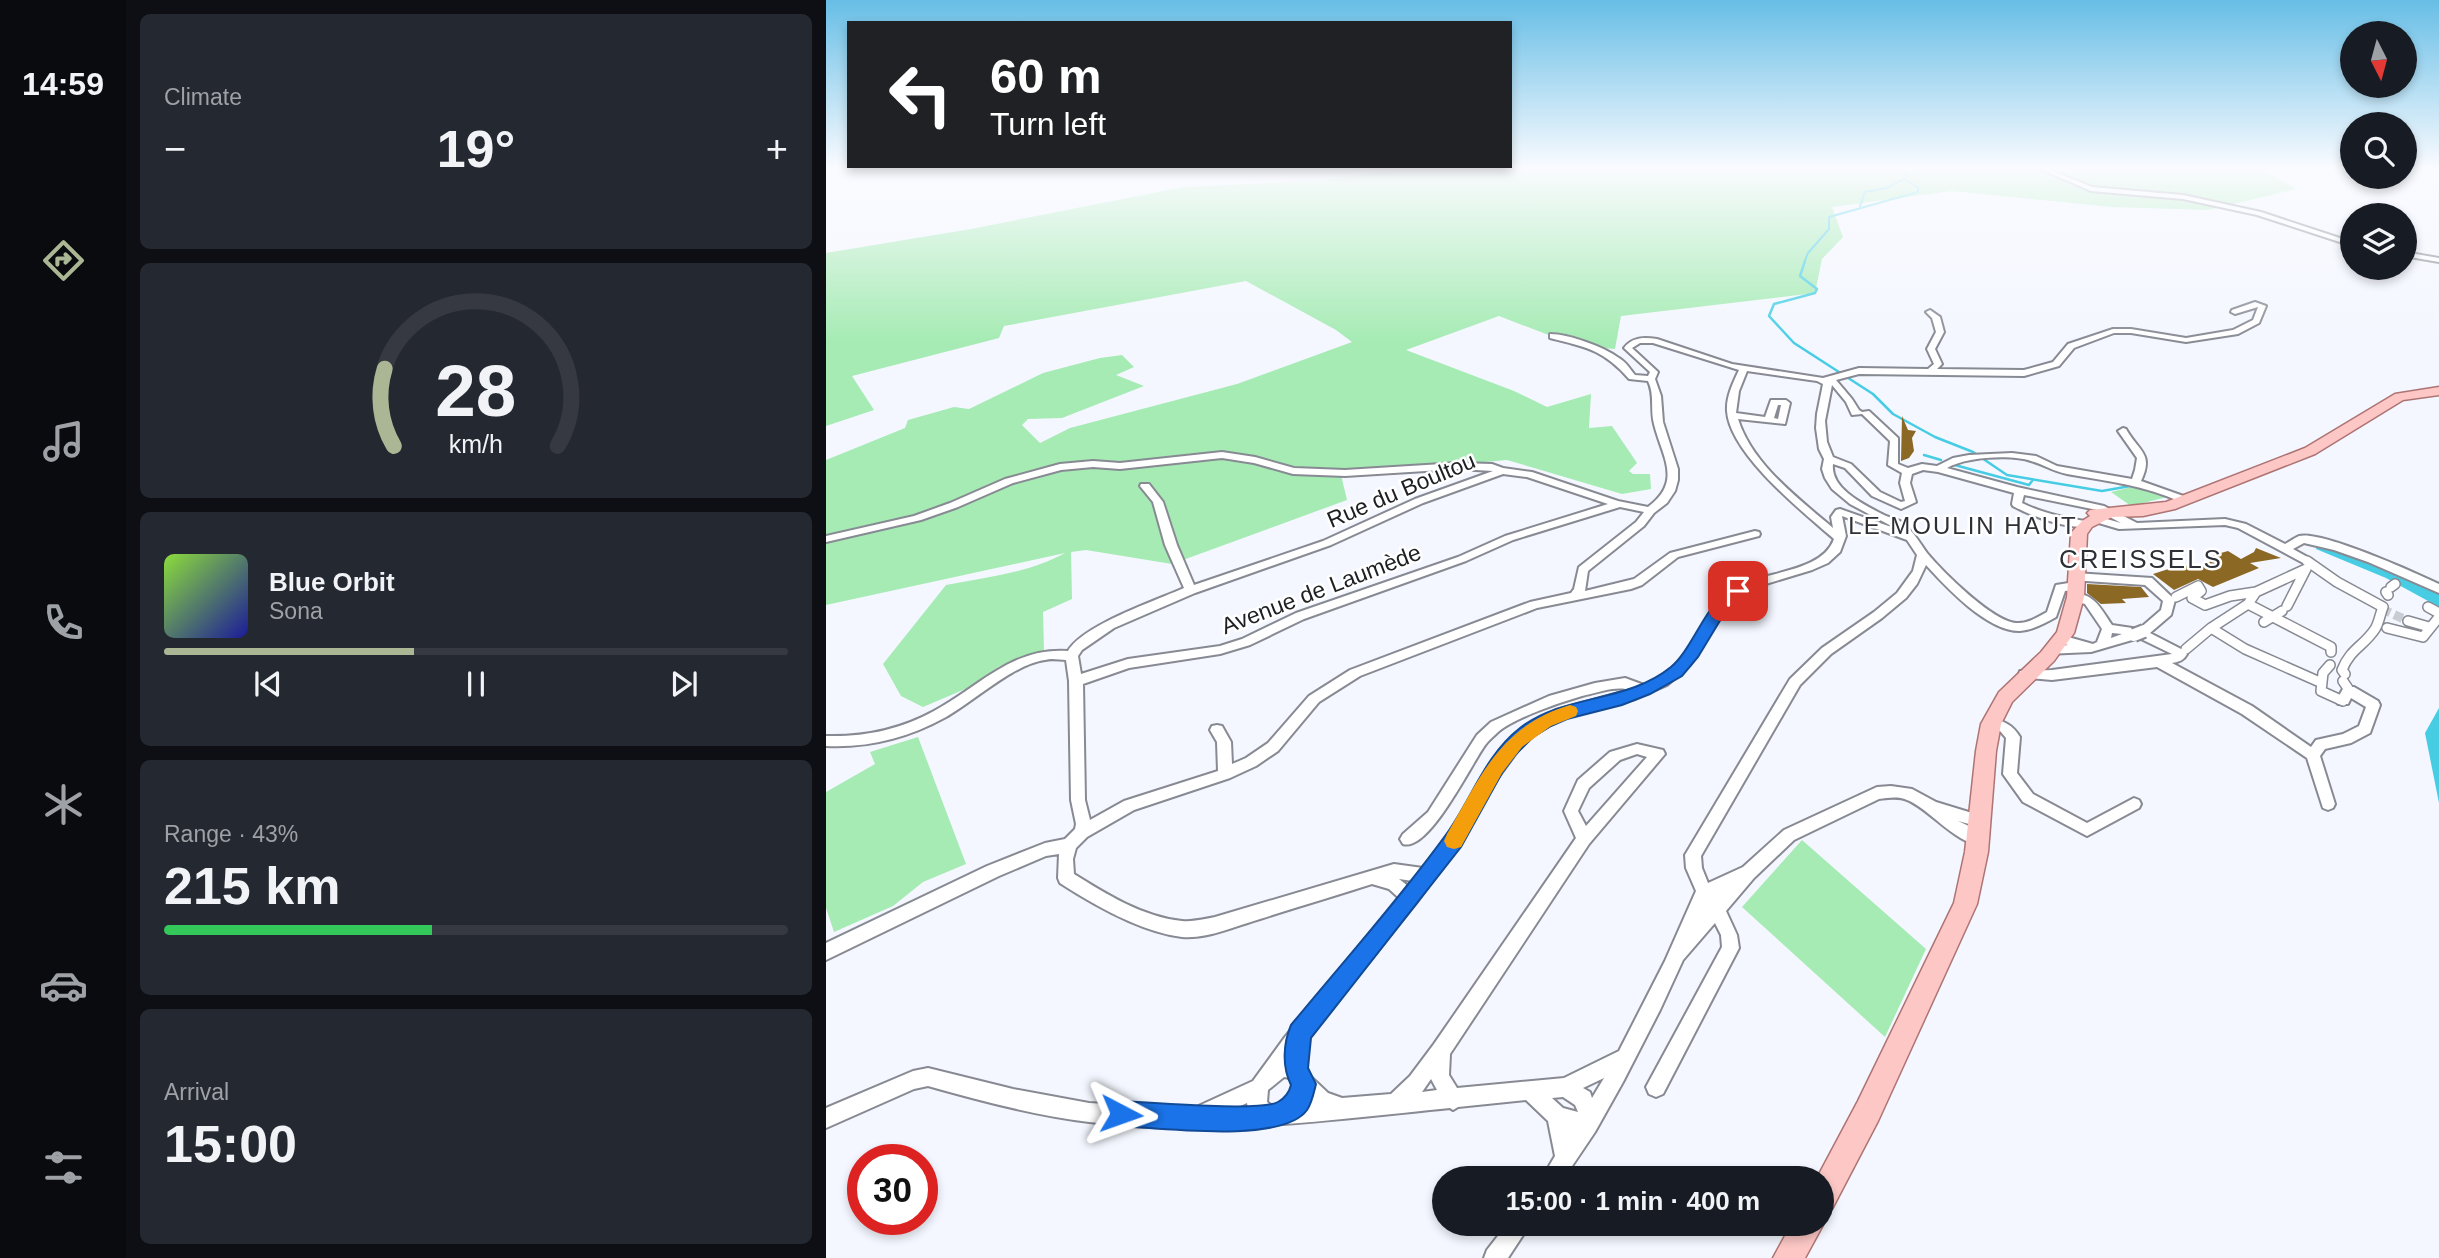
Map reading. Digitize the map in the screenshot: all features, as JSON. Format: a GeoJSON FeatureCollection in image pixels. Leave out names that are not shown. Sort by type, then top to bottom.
{"type":"FeatureCollection","features":[{"type":"Feature","properties":{"kind":"main road"},"geometry":{"type":"LineString","coordinates":[[1834,1176],[1868,1111],[1965,904],[1975,870],[1985,754],[1991,723],[2002,700],[2056,645],[2071,619],[2079,533],[2095,519],[2158,509],[2310,452],[2399,397],[2439,391]]}},
{"type":"Feature","properties":{"kind":"main road"},"geometry":{"type":"LineString","coordinates":[[1788,1258],[1801,1236]]}},
{"type":"Feature","properties":{"kind":"street"},"geometry":{"type":"LineString","coordinates":[[2297,226],[2340,240]]}},
{"type":"Feature","properties":{"kind":"street"},"geometry":{"type":"LineString","coordinates":[[2417,256],[2439,260]]}},
{"type":"Feature","properties":{"kind":"street"},"geometry":{"type":"LineString","coordinates":[[1825,382],[1842,374],[1859,371],[2012,374],[2052,365],[2061,360],[2071,346],[2113,331],[2131,331],[2186,340],[2235,332],[2256,321],[2262,306],[2255,304],[2235,312]]}},
{"type":"Feature","properties":{"kind":"street"},"geometry":{"type":"LineString","coordinates":[[1930,312],[1936,317],[1940,332],[1931,349],[1938,364],[1930,372]]}},
{"type":"Feature","properties":{"kind":"street"},"geometry":{"type":"LineString","coordinates":[[1553,336],[1610,356],[1620,362],[1632,377],[1651,379]]}},
{"type":"Feature","properties":{"kind":"street"},"geometry":{"type":"LineString","coordinates":[[1577,594],[1583,570],[1640,524],[1650,511],[1663,501],[1669,490],[1673,464],[1658,424],[1659,398],[1651,379],[1653,370],[1628,348],[1635,342],[1654,341],[1744,370],[1835,382],[1840,393],[1852,403],[1855,413],[1862,413],[1892,435],[1895,440],[1893,465],[1906,472],[1922,467],[1939,469],[2020,491],[2100,508],[2095,519]]}},
{"type":"Feature","properties":{"kind":"street"},"geometry":{"type":"LineString","coordinates":[[1744,370],[1731,400],[1732,415],[1740,439],[1748,450],[1840,539]]}},
{"type":"Feature","properties":{"kind":"street"},"geometry":{"type":"LineString","coordinates":[[1825,382],[1828,390],[1821,419],[1825,452],[1829,458],[1848,466],[1876,494],[1901,506],[1911,502],[1905,483],[1906,472]]}},
{"type":"Feature","properties":{"kind":"street"},"geometry":{"type":"LineString","coordinates":[[1732,415],[1769,420]]}},
{"type":"Feature","properties":{"kind":"street"},"geometry":{"type":"LineString","coordinates":[[2123,431],[2126,440],[2142,458],[2144,465],[2136,480]]}},
{"type":"Feature","properties":{"kind":"street"},"geometry":{"type":"LineString","coordinates":[[826,539],[917,518],[1009,481],[1060,467],[1093,464],[1120,466],[1222,455],[1255,460],[1293,471],[1345,473],[1458,466],[1492,467],[1502,471]]}},
{"type":"Feature","properties":{"kind":"street"},"geometry":{"type":"LineString","coordinates":[[1939,469],[1949,460],[2020,456],[2035,459],[2054,469],[2136,480],[2185,500]]}},
{"type":"Feature","properties":{"kind":"street"},"geometry":{"type":"LineString","coordinates":[[1829,458],[1829,476],[1840,490],[1855,502],[1901,526],[1923,555],[1984,611],[2008,626],[2019,627],[2036,623],[2052,614],[2060,588],[2148,581],[2171,603]]}},
{"type":"Feature","properties":{"kind":"street","name":"Rue du Boultou"},"geometry":{"type":"LineString","coordinates":[[1072,656],[1077,647],[1093,634],[1191,590],[1327,543],[1419,501],[1502,471],[1528,474],[1617,505],[1650,511]]}},
{"type":"Feature","properties":{"kind":"street"},"geometry":{"type":"LineString","coordinates":[[1145,486],[1158,502],[1171,545],[1191,590]]}},
{"type":"Feature","properties":{"kind":"street"},"geometry":{"type":"LineString","coordinates":[[2020,491],[2017,504],[2029,511],[2134,526]]}},
{"type":"Feature","properties":{"kind":"street","name":"Avenue de Laumède"},"geometry":{"type":"LineString","coordinates":[[1076,681],[1128,664],[1220,650],[1246,642],[1300,616],[1462,559],[1509,538],[1617,505]]}},
{"type":"Feature","properties":{"kind":"street"},"geometry":{"type":"LineString","coordinates":[[1196,1116],[1257,1089],[1427,876],[1463,827],[1495,768],[1527,732],[1562,713],[1644,690],[1676,671],[1693,653],[1718,611],[1738,591],[1825,561],[1836,549],[1840,539],[1840,527],[1836,517],[1840,512],[1847,512],[1909,537]]}},
{"type":"Feature","properties":{"kind":"street"},"geometry":{"type":"LineString","coordinates":[[2095,519],[2119,526],[2225,522],[2242,526],[2383,607],[2381,626]]}},
{"type":"Feature","properties":{"kind":"street"},"geometry":{"type":"LineString","coordinates":[[1427,876],[1394,871],[1215,925],[1177,928],[1123,909],[1066,878],[1065,859],[1069,845],[1082,832],[1129,805],[1225,774],[1273,747],[1314,699],[1355,673],[1534,605],[1577,594],[1627,586],[1638,582],[1674,555],[1755,534]]}},
{"type":"Feature","properties":{"kind":"street"},"geometry":{"type":"LineString","coordinates":[[2285,549],[2302,539],[2330,544],[2367,556],[2439,589]]}},
{"type":"Feature","properties":{"kind":"street"},"geometry":{"type":"LineString","coordinates":[[1656,1087],[1731,948],[1731,932],[1703,893],[1693,855],[1795,682],[1815,660],[1908,591],[1920,569],[1923,555]]}},
{"type":"Feature","properties":{"kind":"street"},"geometry":{"type":"LineString","coordinates":[[2056,645],[2097,646],[2139,633],[2171,603],[2198,586],[2201,591],[2192,598],[2208,607],[2227,597],[2256,592],[2307,565]]}},
{"type":"Feature","properties":{"kind":"street"},"geometry":{"type":"LineString","coordinates":[[2268,619],[2285,609],[2307,565]]}},
{"type":"Feature","properties":{"kind":"street"},"geometry":{"type":"LineString","coordinates":[[2075,587],[2089,601],[2108,629]]}},
{"type":"Feature","properties":{"kind":"street"},"geometry":{"type":"LineString","coordinates":[[2020,679],[2176,658],[2211,628],[2248,604],[2256,592]]}},
{"type":"Feature","properties":{"kind":"street"},"geometry":{"type":"LineString","coordinates":[[2248,604],[2268,619],[2331,650]]}},
{"type":"Feature","properties":{"kind":"street"},"geometry":{"type":"LineString","coordinates":[[2345,687],[2342,670],[2354,646],[2381,626],[2423,637],[2439,615],[2428,607]]}},
{"type":"Feature","properties":{"kind":"street"},"geometry":{"type":"LineString","coordinates":[[2408,621],[2429,627]]}},
{"type":"Feature","properties":{"kind":"street"},"geometry":{"type":"LineString","coordinates":[[2211,628],[2245,649],[2322,683]]}},
{"type":"Feature","properties":{"kind":"street"},"geometry":{"type":"LineString","coordinates":[[2097,646],[2108,629]]}},
{"type":"Feature","properties":{"kind":"street"},"geometry":{"type":"LineString","coordinates":[[2108,629],[2129,629],[2184,651]]}},
{"type":"Feature","properties":{"kind":"street"},"geometry":{"type":"LineString","coordinates":[[826,741],[866,742],[904,732],[941,713],[1026,660],[1043,655],[1072,656],[1076,681],[1078,800],[1084,824],[1082,832]]}},
{"type":"Feature","properties":{"kind":"street"},"geometry":{"type":"LineString","coordinates":[[2159,662],[2247,710],[2313,755],[2328,804]]}},
{"type":"Feature","properties":{"kind":"street"},"geometry":{"type":"LineString","coordinates":[[2313,755],[2321,744],[2346,739],[2365,729],[2373,705],[2345,687],[2321,691],[2323,673],[2330,665]]}},
{"type":"Feature","properties":{"kind":"street"},"geometry":{"type":"LineString","coordinates":[[1408,839],[1433,816],[1482,738],[1496,726],[1554,699],[1595,688],[1625,683],[1644,690]]}},
{"type":"Feature","properties":{"kind":"street"},"geometry":{"type":"LineString","coordinates":[[1991,723],[2005,727],[2013,737],[2010,774],[2028,798],[2087,830],[2134,804]]}},
{"type":"Feature","properties":{"kind":"street"},"geometry":{"type":"LineString","coordinates":[[1217,730],[1224,742],[1225,774]]}},
{"type":"Feature","properties":{"kind":"street"},"geometry":{"type":"LineString","coordinates":[[1395,1104],[1417,1083],[1441,1051],[1584,839],[1658,754],[1637,749],[1615,756],[1583,784],[1572,811],[1584,839]]}},
{"type":"Feature","properties":{"kind":"street"},"geometry":{"type":"LineString","coordinates":[[1679,954],[1748,873],[1789,835],[1877,793],[1903,792],[1920,797],[1934,806],[1953,825],[1980,829]]}},
{"type":"Feature","properties":{"kind":"street"},"geometry":{"type":"LineString","coordinates":[[826,952],[993,871],[1045,850],[1069,845]]}},
{"type":"Feature","properties":{"kind":"street"},"geometry":{"type":"LineString","coordinates":[[1560,1166],[1589,1123],[1625,1058],[1679,954],[1703,893],[1748,873]]}},
{"type":"Feature","properties":{"kind":"street"},"geometry":{"type":"LineString","coordinates":[[1372,877],[1394,884],[1410,898]]}},
{"type":"Feature","properties":{"kind":"street"},"geometry":{"type":"LineString","coordinates":[[1275,1115],[1298,1102],[1299,1034]]}},
{"type":"Feature","properties":{"kind":"street"},"geometry":{"type":"LineString","coordinates":[[1441,1051],[1440,1077],[1453,1100]]}},
{"type":"Feature","properties":{"kind":"street"},"geometry":{"type":"LineString","coordinates":[[826,1118],[913,1080],[928,1077],[1066,1109],[1233,1119],[1308,1115],[1343,1108],[1453,1100],[1565,1087],[1625,1058]]}},
{"type":"Feature","properties":{"kind":"street"},"geometry":{"type":"LineString","coordinates":[[1269,1073],[1283,1067],[1300,1077],[1322,1101],[1343,1108]]}},
{"type":"Feature","properties":{"kind":"street"},"geometry":{"type":"LineString","coordinates":[[1565,1087],[1583,1099],[1589,1123]]}},
{"type":"Feature","properties":{"kind":"street"},"geometry":{"type":"LineString","coordinates":[[1257,1089],[1257,1106],[1275,1115]]}},
{"type":"Feature","properties":{"kind":"street"},"geometry":{"type":"LineString","coordinates":[[1529,1090],[1557,1116],[1589,1123]]}},
{"type":"Feature","properties":{"kind":"street"},"geometry":{"type":"LineString","coordinates":[[1557,1116],[1565,1158]]}},
{"type":"Feature","properties":{"kind":"street"},"geometry":{"type":"LineString","coordinates":[[1495,1258],[1511,1236]]}},
{"type":"Feature","properties":{"kind":"green space"},"geometry":{"type":"Polygon","coordinates":[[[988,226],[1839,226],[1843,237],[1822,259],[1815,293],[1621,316],[1615,349],[1577,346],[1499,316],[1406,350],[1514,391],[1547,407],[1591,394],[1589,428],[1612,426],[1637,463],[1629,471],[1633,474],[1650,474],[1651,489],[1622,494],[1507,460],[1341,475],[1347,500],[1172,564],[1086,550],[1071,552],[1072,599],[1043,612],[1044,651],[1000,666],[970,687],[923,707],[901,696],[883,664],[946,585],[1022,570],[1065,553],[826,605],[826,460],[905,428],[908,420],[954,407],[969,409],[1043,373],[1100,358],[1122,355],[1134,367],[1116,375],[1144,386],[1062,418],[1028,419],[1022,425],[1040,443],[1070,428],[1237,384],[1352,342],[1336,330],[1246,281],[1004,326],[999,338],[852,376],[874,410],[826,426],[826,253],[988,226]]]}},
{"type":"Feature","properties":{"kind":"green space"},"geometry":{"type":"Polygon","coordinates":[[[2140,485],[2167,497],[2131,506],[2111,492],[2140,485]]]}},
{"type":"Feature","properties":{"kind":"green space"},"geometry":{"type":"Polygon","coordinates":[[[918,737],[966,864],[923,882],[893,906],[834,932],[826,908],[826,792],[875,764],[870,752],[918,737]]]}},
{"type":"Feature","properties":{"kind":"green space"},"geometry":{"type":"Polygon","coordinates":[[[1802,840],[1926,949],[1885,1037],[1742,907],[1802,840]]]}},
{"type":"Feature","properties":{"kind":"water"},"geometry":{"type":"Polygon","coordinates":[[[2318,543],[2360,555],[2439,592],[2439,607],[2386,578],[2316,549],[2318,543]]]}},
{"type":"Feature","properties":{"kind":"water"},"geometry":{"type":"Polygon","coordinates":[[[2439,708],[2439,803],[2425,733],[2439,708]]]}},
{"type":"Feature","properties":{"kind":"building"},"geometry":{"type":"Polygon","coordinates":[[[1902,416],[1908,430],[1916,431],[1912,438],[1914,451],[1909,458],[1901,461],[1902,416]]]}},
{"type":"Feature","properties":{"kind":"building"},"geometry":{"type":"Polygon","coordinates":[[[2256,548],[2281,558],[2250,563],[2259,568],[2213,587],[2198,579],[2174,590],[2153,574],[2184,564],[2192,570],[2215,559],[2210,556],[2228,551],[2241,559],[2256,548]]]}},
{"type":"Feature","properties":{"kind":"building"},"geometry":{"type":"Polygon","coordinates":[[[2087,584],[2141,587],[2149,597],[2122,599],[2126,603],[2101,604],[2087,593],[2087,584]]]}},
{"type":"Feature","properties":{"kind":"waterway"},"geometry":{"type":"LineString","coordinates":[[1804,263],[1808,253],[1829,226]]}},
{"type":"Feature","properties":{"kind":"waterway"},"geometry":{"type":"LineString","coordinates":[[1805,261],[1800,276],[1817,289],[1815,293],[1774,304],[1769,316],[1794,343],[1873,394],[1893,414],[1935,437],[1973,452],[2007,475],[2102,491],[2136,485]]}},
{"type":"Feature","properties":{"kind":"waterway"},"geometry":{"type":"LineString","coordinates":[[1924,455],[1941,460]]}},
{"type":"Feature","properties":{"kind":"waterway"},"geometry":{"type":"LineString","coordinates":[[1951,464],[2029,485],[2032,481]]}},
{"type":"Feature","properties":{"kind":"tunnel"},"geometry":{"type":"LineString","coordinates":[[2382,609],[2408,621]]}},
{"type":"Feature","properties":{"kind":"slow traffic"},"geometry":{"type":"LineString","coordinates":[[1454,841],[1495,768],[1515,742],[1544,721],[1570,711]]}},
{"type":"Feature","properties":{"kind":"district","name":"LE MOULIN HAUT"},"geometry":{"type":"Point","coordinates":[1963,525]}},
{"type":"Feature","properties":{"kind":"district","name":"CREISSELS"},"geometry":{"type":"Point","coordinates":[2141,559]}},
{"type":"Feature","properties":{"kind":"route"},"geometry":{"type":"LineString","coordinates":[[1121,1114],[1233,1119],[1276,1116],[1298,1102],[1304,1084],[1296,1070],[1299,1034],[1454,841],[1495,768],[1515,742],[1544,721],[1562,713],[1644,690],[1676,671],[1693,653],[1718,611],[1738,591]]}}]}
